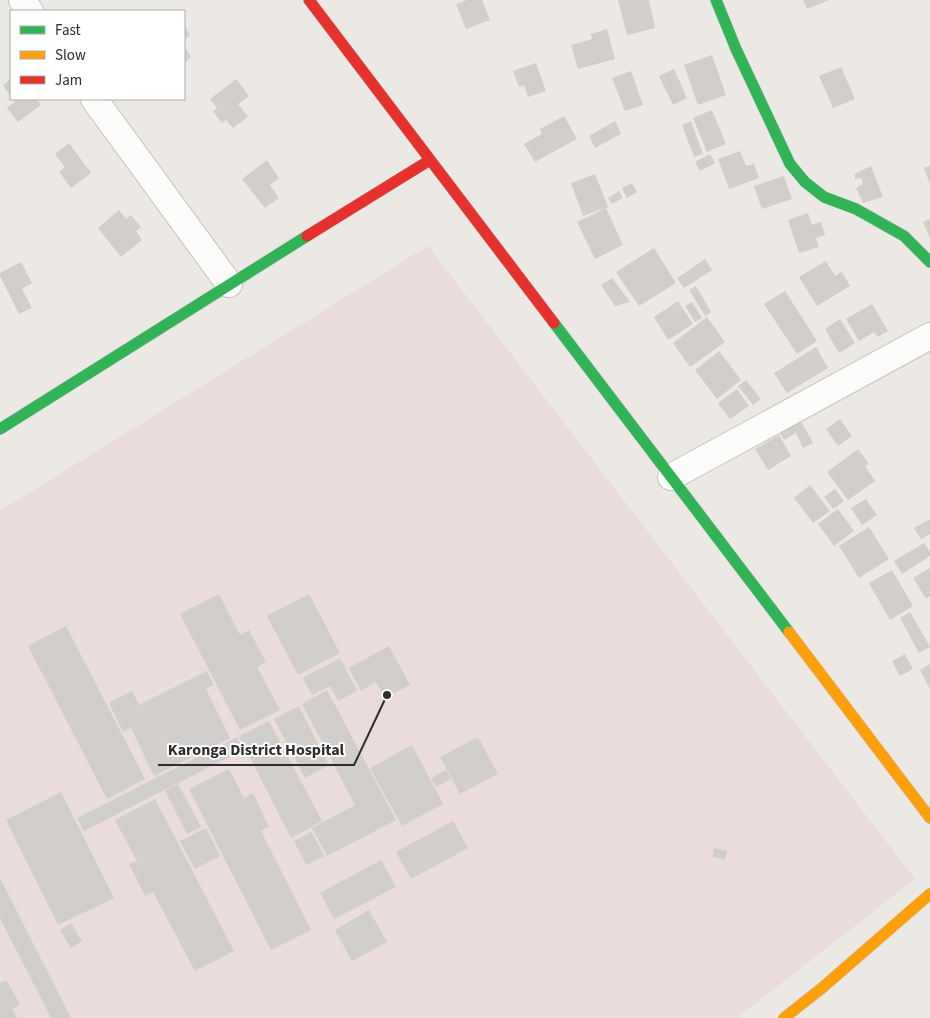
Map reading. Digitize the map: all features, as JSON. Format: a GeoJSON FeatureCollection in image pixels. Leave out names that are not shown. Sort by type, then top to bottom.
{"type":"FeatureCollection","features":[{"type":"Feature","properties":{"kind":"street"},"geometry":{"type":"LineString","coordinates":[[309,0],[930,818]]}},
{"type":"Feature","properties":{"kind":"street"},"geometry":{"type":"LineString","coordinates":[[716,0],[736,49],[775,128],[790,164],[805,182],[824,196],[856,209],[904,236],[930,262]]}},
{"type":"Feature","properties":{"kind":"street"},"geometry":{"type":"LineString","coordinates":[[95,100],[229,284]]}},
{"type":"Feature","properties":{"kind":"street"},"geometry":{"type":"LineString","coordinates":[[1,427],[430,160]]}},
{"type":"Feature","properties":{"kind":"street"},"geometry":{"type":"LineString","coordinates":[[671,476],[930,336]]}},
{"type":"Feature","properties":{"kind":"street"},"geometry":{"type":"LineString","coordinates":[[784,1018],[822,988],[930,894]]}},
{"type":"Feature","properties":{"kind":"shaded area"},"geometry":{"type":"Polygon","coordinates":[[[428,246],[915,879],[737,1018],[0,1018],[0,511],[428,246]]]}},
{"type":"Feature","properties":{"kind":"building"},"geometry":{"type":"Polygon","coordinates":[[[467,0],[482,0],[490,20],[466,29],[456,4],[467,0]]]}},
{"type":"Feature","properties":{"kind":"building"},"geometry":{"type":"Polygon","coordinates":[[[618,0],[649,0],[655,28],[627,35],[618,0]]]}},
{"type":"Feature","properties":{"kind":"building"},"geometry":{"type":"Polygon","coordinates":[[[803,0],[829,0],[807,9],[803,0]]]}},
{"type":"Feature","properties":{"kind":"building"},"geometry":{"type":"Polygon","coordinates":[[[185,27],[190,35],[185,39],[185,27]]]}},
{"type":"Feature","properties":{"kind":"building"},"geometry":{"type":"Polygon","coordinates":[[[607,29],[615,59],[578,69],[571,45],[592,39],[591,34],[607,29]]]}},
{"type":"Feature","properties":{"kind":"building"},"geometry":{"type":"Polygon","coordinates":[[[185,48],[191,57],[185,62],[185,48]]]}},
{"type":"Feature","properties":{"kind":"building"},"geometry":{"type":"Polygon","coordinates":[[[712,55],[726,95],[698,105],[684,65],[712,55]]]}},
{"type":"Feature","properties":{"kind":"building"},"geometry":{"type":"Polygon","coordinates":[[[536,63],[546,91],[528,97],[524,85],[519,87],[513,71],[536,63]]]}},
{"type":"Feature","properties":{"kind":"building"},"geometry":{"type":"Polygon","coordinates":[[[841,67],[855,99],[833,108],[819,76],[841,67]]]}},
{"type":"Feature","properties":{"kind":"building"},"geometry":{"type":"Polygon","coordinates":[[[674,69],[687,98],[673,105],[659,76],[674,69]]]}},
{"type":"Feature","properties":{"kind":"building"},"geometry":{"type":"Polygon","coordinates":[[[631,71],[643,105],[625,111],[612,78],[631,71]]]}},
{"type":"Feature","properties":{"kind":"building"},"geometry":{"type":"Polygon","coordinates":[[[236,79],[249,96],[238,104],[248,117],[233,128],[226,120],[222,123],[213,111],[217,108],[210,99],[236,79]]]}},
{"type":"Feature","properties":{"kind":"building"},"geometry":{"type":"Polygon","coordinates":[[[10,80],[10,96],[3,85],[10,80]]]}},
{"type":"Feature","properties":{"kind":"building"},"geometry":{"type":"Polygon","coordinates":[[[14,100],[38,100],[41,105],[18,122],[7,108],[15,102],[14,100]]]}},
{"type":"Feature","properties":{"kind":"building"},"geometry":{"type":"Polygon","coordinates":[[[712,110],[726,144],[707,152],[693,118],[712,110]]]}},
{"type":"Feature","properties":{"kind":"building"},"geometry":{"type":"Polygon","coordinates":[[[564,116],[577,139],[535,162],[524,144],[542,134],[540,129],[564,116]]]}},
{"type":"Feature","properties":{"kind":"building"},"geometry":{"type":"Polygon","coordinates":[[[615,121],[621,134],[595,148],[589,136],[615,121]]]}},
{"type":"Feature","properties":{"kind":"building"},"geometry":{"type":"Polygon","coordinates":[[[691,121],[703,154],[694,157],[682,125],[691,121]]]}},
{"type":"Feature","properties":{"kind":"building"},"geometry":{"type":"Polygon","coordinates":[[[69,143],[91,173],[71,188],[59,172],[65,167],[55,154],[69,143]]]}},
{"type":"Feature","properties":{"kind":"building"},"geometry":{"type":"Polygon","coordinates":[[[740,151],[746,166],[754,164],[759,178],[729,189],[718,159],[740,151]]]}},
{"type":"Feature","properties":{"kind":"building"},"geometry":{"type":"Polygon","coordinates":[[[710,154],[715,163],[700,171],[695,162],[710,154]]]}},
{"type":"Feature","properties":{"kind":"building"},"geometry":{"type":"Polygon","coordinates":[[[267,160],[279,178],[270,185],[279,198],[265,208],[242,179],[267,160]]]}},
{"type":"Feature","properties":{"kind":"building"},"geometry":{"type":"Polygon","coordinates":[[[871,166],[883,197],[863,203],[856,188],[863,184],[861,178],[855,179],[855,174],[871,166]]]}},
{"type":"Feature","properties":{"kind":"building"},"geometry":{"type":"Polygon","coordinates":[[[930,166],[930,184],[924,168],[930,166]]]}},
{"type":"Feature","properties":{"kind":"building"},"geometry":{"type":"Polygon","coordinates":[[[595,174],[608,207],[583,216],[571,183],[595,174]]]}},
{"type":"Feature","properties":{"kind":"building"},"geometry":{"type":"Polygon","coordinates":[[[784,176],[792,199],[762,209],[754,186],[784,176]]]}},
{"type":"Feature","properties":{"kind":"building"},"geometry":{"type":"Polygon","coordinates":[[[632,183],[637,192],[627,198],[622,188],[632,183]]]}},
{"type":"Feature","properties":{"kind":"building"},"geometry":{"type":"Polygon","coordinates":[[[619,191],[623,198],[612,204],[608,198],[619,191]]]}},
{"type":"Feature","properties":{"kind":"building"},"geometry":{"type":"Polygon","coordinates":[[[606,208],[623,245],[595,259],[577,222],[606,208]]]}},
{"type":"Feature","properties":{"kind":"building"},"geometry":{"type":"Polygon","coordinates":[[[119,210],[126,219],[131,215],[141,227],[136,231],[142,240],[121,257],[98,228],[119,210]]]}},
{"type":"Feature","properties":{"kind":"building"},"geometry":{"type":"Polygon","coordinates":[[[808,213],[812,225],[821,222],[825,235],[816,238],[819,247],[799,253],[788,220],[808,213]]]}},
{"type":"Feature","properties":{"kind":"building"},"geometry":{"type":"Polygon","coordinates":[[[930,219],[930,238],[923,222],[930,219]]]}},
{"type":"Feature","properties":{"kind":"building"},"geometry":{"type":"Polygon","coordinates":[[[654,248],[676,283],[639,306],[616,272],[654,248]]]}},
{"type":"Feature","properties":{"kind":"building"},"geometry":{"type":"Polygon","coordinates":[[[705,259],[712,270],[684,288],[677,278],[705,259]]]}},
{"type":"Feature","properties":{"kind":"building"},"geometry":{"type":"Polygon","coordinates":[[[826,261],[835,276],[842,272],[850,286],[817,306],[799,277],[826,261]]]}},
{"type":"Feature","properties":{"kind":"building"},"geometry":{"type":"Polygon","coordinates":[[[21,262],[32,283],[22,289],[32,308],[19,314],[0,273],[21,262]]]}},
{"type":"Feature","properties":{"kind":"building"},"geometry":{"type":"Polygon","coordinates":[[[612,278],[630,302],[615,306],[601,285],[612,278]]]}},
{"type":"Feature","properties":{"kind":"building"},"geometry":{"type":"Polygon","coordinates":[[[696,286],[711,312],[705,316],[689,290],[696,286]]]}},
{"type":"Feature","properties":{"kind":"building"},"geometry":{"type":"Polygon","coordinates":[[[785,291],[817,341],[797,354],[764,304],[785,291]]]}},
{"type":"Feature","properties":{"kind":"building"},"geometry":{"type":"Polygon","coordinates":[[[678,301],[693,324],[668,340],[654,317],[678,301]]]}},
{"type":"Feature","properties":{"kind":"building"},"geometry":{"type":"Polygon","coordinates":[[[692,302],[702,318],[695,322],[685,306],[692,302]]]}},
{"type":"Feature","properties":{"kind":"building"},"geometry":{"type":"Polygon","coordinates":[[[872,304],[888,331],[878,337],[874,332],[859,341],[846,319],[872,304]]]}},
{"type":"Feature","properties":{"kind":"building"},"geometry":{"type":"Polygon","coordinates":[[[707,317],[725,342],[690,367],[673,343],[707,317]]]}},
{"type":"Feature","properties":{"kind":"building"},"geometry":{"type":"Polygon","coordinates":[[[840,319],[855,343],[839,353],[825,329],[840,319]]]}},
{"type":"Feature","properties":{"kind":"building"},"geometry":{"type":"Polygon","coordinates":[[[816,347],[828,368],[787,393],[774,373],[816,347]]]}},
{"type":"Feature","properties":{"kind":"building"},"geometry":{"type":"Polygon","coordinates":[[[719,351],[741,380],[717,399],[695,370],[719,351]]]}},
{"type":"Feature","properties":{"kind":"building"},"geometry":{"type":"Polygon","coordinates":[[[746,380],[761,399],[753,405],[738,386],[746,380]]]}},
{"type":"Feature","properties":{"kind":"building"},"geometry":{"type":"Polygon","coordinates":[[[737,389],[749,406],[730,419],[718,403],[737,389]]]}},
{"type":"Feature","properties":{"kind":"building"},"geometry":{"type":"Polygon","coordinates":[[[799,418],[813,443],[803,448],[796,433],[784,440],[778,430],[799,418]]]}},
{"type":"Feature","properties":{"kind":"building"},"geometry":{"type":"Polygon","coordinates":[[[840,419],[852,436],[838,446],[826,429],[840,419]]]}},
{"type":"Feature","properties":{"kind":"building"},"geometry":{"type":"Polygon","coordinates":[[[779,435],[791,456],[768,470],[755,449],[779,435]]]}},
{"type":"Feature","properties":{"kind":"building"},"geometry":{"type":"Polygon","coordinates":[[[858,449],[869,464],[865,466],[875,481],[848,500],[827,472],[858,449]]]}},
{"type":"Feature","properties":{"kind":"building"},"geometry":{"type":"Polygon","coordinates":[[[810,485],[830,511],[813,523],[794,498],[810,485]]]}},
{"type":"Feature","properties":{"kind":"building"},"geometry":{"type":"Polygon","coordinates":[[[835,489],[844,501],[833,509],[824,497],[835,489]]]}},
{"type":"Feature","properties":{"kind":"building"},"geometry":{"type":"Polygon","coordinates":[[[866,499],[877,515],[862,525],[851,508],[866,499]]]}},
{"type":"Feature","properties":{"kind":"building"},"geometry":{"type":"Polygon","coordinates":[[[838,509],[854,531],[834,546],[818,524],[838,509]]]}},
{"type":"Feature","properties":{"kind":"building"},"geometry":{"type":"Polygon","coordinates":[[[930,519],[930,534],[921,539],[914,528],[930,519]]]}},
{"type":"Feature","properties":{"kind":"building"},"geometry":{"type":"Polygon","coordinates":[[[869,527],[889,559],[859,578],[839,546],[869,527]]]}},
{"type":"Feature","properties":{"kind":"building"},"geometry":{"type":"Polygon","coordinates":[[[924,543],[930,552],[930,556],[902,574],[894,561],[924,543]]]}},
{"type":"Feature","properties":{"kind":"building"},"geometry":{"type":"Polygon","coordinates":[[[930,568],[930,596],[926,599],[913,578],[930,568]]]}},
{"type":"Feature","properties":{"kind":"building"},"geometry":{"type":"Polygon","coordinates":[[[892,570],[913,606],[890,620],[869,583],[892,570]]]}},
{"type":"Feature","properties":{"kind":"building"},"geometry":{"type":"Polygon","coordinates":[[[219,594],[240,635],[249,630],[266,662],[257,667],[280,710],[240,730],[180,614],[219,594]]]}},
{"type":"Feature","properties":{"kind":"building"},"geometry":{"type":"Polygon","coordinates":[[[309,594],[340,653],[298,675],[267,616],[309,594]]]}},
{"type":"Feature","properties":{"kind":"building"},"geometry":{"type":"Polygon","coordinates":[[[910,612],[930,647],[919,653],[900,618],[910,612]]]}},
{"type":"Feature","properties":{"kind":"building"},"geometry":{"type":"Polygon","coordinates":[[[66,626],[145,779],[107,799],[28,646],[66,626]]]}},
{"type":"Feature","properties":{"kind":"building"},"geometry":{"type":"Polygon","coordinates":[[[389,646],[410,685],[385,698],[376,682],[361,691],[349,668],[389,646]]]}},
{"type":"Feature","properties":{"kind":"building"},"geometry":{"type":"Polygon","coordinates":[[[905,654],[913,669],[900,676],[892,661],[905,654]]]}},
{"type":"Feature","properties":{"kind":"building"},"geometry":{"type":"Polygon","coordinates":[[[340,658],[357,691],[338,701],[330,686],[312,695],[303,678],[340,658]]]}},
{"type":"Feature","properties":{"kind":"building"},"geometry":{"type":"Polygon","coordinates":[[[930,664],[930,689],[920,670],[930,664]]]}},
{"type":"Feature","properties":{"kind":"building"},"geometry":{"type":"Polygon","coordinates":[[[207,671],[214,685],[206,689],[230,738],[154,776],[131,728],[123,732],[109,703],[132,691],[139,705],[207,671]]]}},
{"type":"Feature","properties":{"kind":"building"},"geometry":{"type":"Polygon","coordinates":[[[327,690],[396,820],[327,856],[312,828],[355,805],[302,704],[327,690]]]}},
{"type":"Feature","properties":{"kind":"building"},"geometry":{"type":"Polygon","coordinates":[[[299,706],[329,765],[305,778],[274,719],[299,706]]]}},
{"type":"Feature","properties":{"kind":"building"},"geometry":{"type":"Polygon","coordinates":[[[269,721],[322,821],[291,838],[239,736],[269,721]]]}},
{"type":"Feature","properties":{"kind":"building"},"geometry":{"type":"Polygon","coordinates":[[[237,737],[243,750],[84,831],[77,818],[237,737]]]}},
{"type":"Feature","properties":{"kind":"building"},"geometry":{"type":"Polygon","coordinates":[[[478,737],[498,774],[460,794],[440,757],[478,737]]]}},
{"type":"Feature","properties":{"kind":"building"},"geometry":{"type":"Polygon","coordinates":[[[412,745],[443,804],[402,826],[370,768],[412,745]]]}},
{"type":"Feature","properties":{"kind":"building"},"geometry":{"type":"Polygon","coordinates":[[[229,769],[244,798],[253,793],[269,827],[261,831],[311,930],[271,950],[189,789],[229,769]]]}},
{"type":"Feature","properties":{"kind":"building"},"geometry":{"type":"Polygon","coordinates":[[[446,770],[451,779],[436,787],[431,778],[446,770]]]}},
{"type":"Feature","properties":{"kind":"building"},"geometry":{"type":"Polygon","coordinates":[[[178,784],[201,827],[187,834],[165,791],[178,784]]]}},
{"type":"Feature","properties":{"kind":"building"},"geometry":{"type":"Polygon","coordinates":[[[61,792],[114,898],[58,925],[6,820],[61,792]]]}},
{"type":"Feature","properties":{"kind":"building"},"geometry":{"type":"Polygon","coordinates":[[[155,799],[234,951],[195,971],[153,892],[145,896],[129,864],[137,861],[115,820],[155,799]]]}},
{"type":"Feature","properties":{"kind":"building"},"geometry":{"type":"Polygon","coordinates":[[[453,821],[468,848],[411,879],[396,852],[453,821]]]}},
{"type":"Feature","properties":{"kind":"building"},"geometry":{"type":"Polygon","coordinates":[[[206,828],[220,856],[195,869],[180,841],[206,828]]]}},
{"type":"Feature","properties":{"kind":"building"},"geometry":{"type":"Polygon","coordinates":[[[312,832],[324,856],[306,865],[294,841],[312,832]]]}},
{"type":"Feature","properties":{"kind":"building"},"geometry":{"type":"Polygon","coordinates":[[[714,848],[727,851],[725,860],[713,857],[714,848]]]}},
{"type":"Feature","properties":{"kind":"building"},"geometry":{"type":"Polygon","coordinates":[[[381,860],[396,887],[334,919],[320,893],[381,860]]]}},
{"type":"Feature","properties":{"kind":"building"},"geometry":{"type":"Polygon","coordinates":[[[0,878],[71,1018],[51,1018],[0,918],[0,878]]]}},
{"type":"Feature","properties":{"kind":"building"},"geometry":{"type":"Polygon","coordinates":[[[369,910],[387,942],[352,961],[335,930],[369,910]]]}},
{"type":"Feature","properties":{"kind":"building"},"geometry":{"type":"Polygon","coordinates":[[[71,923],[82,941],[71,948],[60,930],[71,923]]]}},
{"type":"Feature","properties":{"kind":"building"},"geometry":{"type":"Polygon","coordinates":[[[6,980],[20,1004],[12,1009],[17,1018],[0,1018],[0,983],[6,980]]]}},
{"type":"Feature","properties":{"kind":"traffic: fast"},"geometry":{"type":"LineString","coordinates":[[716,0],[736,49],[790,164],[805,182],[824,197],[856,209],[904,236],[930,262]]}},
{"type":"Feature","properties":{"kind":"traffic: fast"},"geometry":{"type":"LineString","coordinates":[[0,429],[307,236]]}},
{"type":"Feature","properties":{"kind":"traffic: fast"},"geometry":{"type":"LineString","coordinates":[[554,323],[789,632]]}},
{"type":"Feature","properties":{"kind":"traffic: slow"},"geometry":{"type":"LineString","coordinates":[[789,632],[930,818]]}},
{"type":"Feature","properties":{"kind":"traffic: slow"},"geometry":{"type":"LineString","coordinates":[[784,1018],[822,988],[930,894]]}},
{"type":"Feature","properties":{"kind":"traffic: jam"},"geometry":{"type":"LineString","coordinates":[[309,0],[554,323]]}},
{"type":"Feature","properties":{"kind":"traffic: jam"},"geometry":{"type":"LineString","coordinates":[[307,236],[430,160]]}},
{"type":"Feature","properties":{"kind":"place","name":"Karonga District Hospital"},"geometry":{"type":"Point","coordinates":[387,695]}}]}
